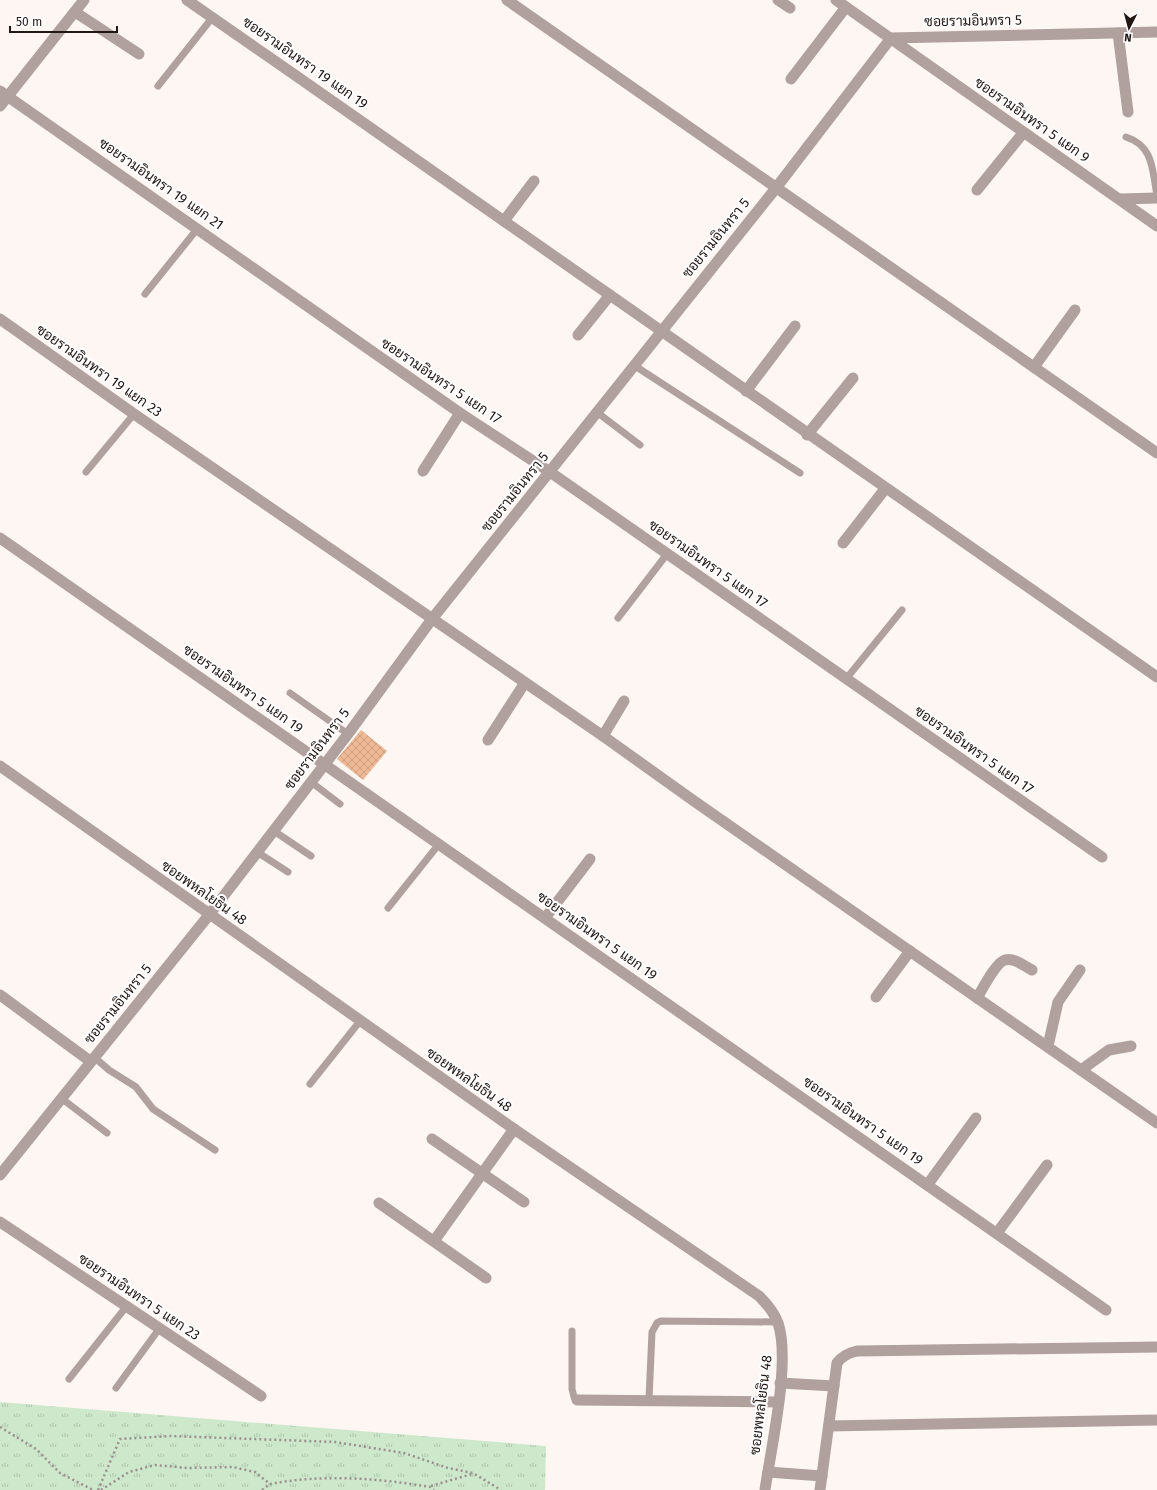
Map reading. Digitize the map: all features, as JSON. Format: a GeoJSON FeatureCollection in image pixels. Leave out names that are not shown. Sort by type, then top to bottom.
{"type":"FeatureCollection","features":[{"type":"Feature","properties":{"kind":"street"},"geometry":{"type":"LineString","coordinates":[[0,106],[4,93],[84,0]]}},
{"type":"Feature","properties":{"kind":"street","name":"ซอยรามอินทรา 19 แยก 19"},"geometry":{"type":"LineString","coordinates":[[187,0],[610,295],[807,435],[1157,677]]}},
{"type":"Feature","properties":{"kind":"street"},"geometry":{"type":"LineString","coordinates":[[507,0],[1157,453]]}},
{"type":"Feature","properties":{"kind":"street"},"geometry":{"type":"LineString","coordinates":[[778,0],[790,8]]}},
{"type":"Feature","properties":{"kind":"street","name":"ซอยรามอินทรา 5 แยก 9"},"geometry":{"type":"LineString","coordinates":[[836,0],[1022,133],[1120,199],[1157,226]]}},
{"type":"Feature","properties":{"kind":"street"},"geometry":{"type":"LineString","coordinates":[[791,79],[846,7]]}},
{"type":"Feature","properties":{"kind":"street"},"geometry":{"type":"LineString","coordinates":[[75,12],[139,54]]}},
{"type":"Feature","properties":{"kind":"street","name":"ซอยรามอินทรา 5"},"geometry":{"type":"LineString","coordinates":[[0,1175],[209,915],[348,734],[432,619],[598,413],[661,331],[776,188],[890,38],[1157,32]]}},
{"type":"Feature","properties":{"kind":"street"},"geometry":{"type":"LineString","coordinates":[[1118,33],[1128,112]]}},
{"type":"Feature","properties":{"kind":"street","name":"ซอยรามอินทรา 19 แยก 21"},"geometry":{"type":"LineString","coordinates":[[4,93],[296,298]]}},
{"type":"Feature","properties":{"kind":"street"},"geometry":{"type":"LineString","coordinates":[[977,190],[1022,133]]}},
{"type":"Feature","properties":{"kind":"street"},"geometry":{"type":"LineString","coordinates":[[504,221],[534,181]]}},
{"type":"Feature","properties":{"kind":"street"},"geometry":{"type":"LineString","coordinates":[[1120,199],[1157,196]]}},
{"type":"Feature","properties":{"kind":"street"},"geometry":{"type":"LineString","coordinates":[[578,335],[610,295]]}},
{"type":"Feature","properties":{"kind":"street","name":"ซอยรามอินทรา 5 แยก 17"},"geometry":{"type":"LineString","coordinates":[[296,298],[460,413],[550,472],[1102,857]]}},
{"type":"Feature","properties":{"kind":"street"},"geometry":{"type":"LineString","coordinates":[[1034,367],[1075,310]]}},
{"type":"Feature","properties":{"kind":"street","name":"ซอยรามอินทรา 19 แยก 23"},"geometry":{"type":"LineString","coordinates":[[0,319],[134,414],[432,619]]}},
{"type":"Feature","properties":{"kind":"street"},"geometry":{"type":"LineString","coordinates":[[746,391],[795,326]]}},
{"type":"Feature","properties":{"kind":"street"},"geometry":{"type":"LineString","coordinates":[[807,435],[853,378]]}},
{"type":"Feature","properties":{"kind":"street"},"geometry":{"type":"LineString","coordinates":[[422,470],[460,413]]}},
{"type":"Feature","properties":{"kind":"street"},"geometry":{"type":"LineString","coordinates":[[843,543],[886,489]]}},
{"type":"Feature","properties":{"kind":"street","name":"ซอยรามอินทรา 5 แยก 19"},"geometry":{"type":"LineString","coordinates":[[0,538],[928,1184],[1106,1310]]}},
{"type":"Feature","properties":{"kind":"street"},"geometry":{"type":"LineString","coordinates":[[432,619],[524,684],[603,736],[1157,1123]]}},
{"type":"Feature","properties":{"kind":"street"},"geometry":{"type":"LineString","coordinates":[[488,740],[524,684]]}},
{"type":"Feature","properties":{"kind":"street"},"geometry":{"type":"LineString","coordinates":[[603,736],[624,701]]}},
{"type":"Feature","properties":{"kind":"street","name":"ซอยพหลโยธิน 48"},"geometry":{"type":"LineString","coordinates":[[0,766],[514,1130],[759,1296],[771,1309],[778,1322],[782,1346],[778,1402],[765,1490]]}},
{"type":"Feature","properties":{"kind":"street"},"geometry":{"type":"LineString","coordinates":[[545,918],[590,859]]}},
{"type":"Feature","properties":{"kind":"street"},"geometry":{"type":"LineString","coordinates":[[876,997],[910,951]]}},
{"type":"Feature","properties":{"kind":"street"},"geometry":{"type":"LineString","coordinates":[[977,998],[999,963],[1005,959],[1013,960],[1032,970]]}},
{"type":"Feature","properties":{"kind":"street"},"geometry":{"type":"LineString","coordinates":[[1048,1046],[1058,1002],[1080,970]]}},
{"type":"Feature","properties":{"kind":"street"},"geometry":{"type":"LineString","coordinates":[[0,995],[92,1059]]}},
{"type":"Feature","properties":{"kind":"street"},"geometry":{"type":"LineString","coordinates":[[1081,1070],[1109,1050],[1131,1046]]}},
{"type":"Feature","properties":{"kind":"street"},"geometry":{"type":"LineString","coordinates":[[928,1184],[976,1118]]}},
{"type":"Feature","properties":{"kind":"street"},"geometry":{"type":"LineString","coordinates":[[434,1241],[514,1130]]}},
{"type":"Feature","properties":{"kind":"street"},"geometry":{"type":"LineString","coordinates":[[432,1139],[524,1202]]}},
{"type":"Feature","properties":{"kind":"street"},"geometry":{"type":"LineString","coordinates":[[997,1233],[1047,1165]]}},
{"type":"Feature","properties":{"kind":"street"},"geometry":{"type":"LineString","coordinates":[[379,1203],[486,1278]]}},
{"type":"Feature","properties":{"kind":"street","name":"ซอยรามอินทรา 5 แยก 23"},"geometry":{"type":"LineString","coordinates":[[0,1222],[261,1396]]}},
{"type":"Feature","properties":{"kind":"street"},"geometry":{"type":"LineString","coordinates":[[820,1490],[837,1363],[840,1358],[857,1351],[1157,1347]]}},
{"type":"Feature","properties":{"kind":"street"},"geometry":{"type":"LineString","coordinates":[[780,1383],[834,1386]]}},
{"type":"Feature","properties":{"kind":"street"},"geometry":{"type":"LineString","coordinates":[[577,1400],[649,1399],[778,1402]]}},
{"type":"Feature","properties":{"kind":"street"},"geometry":{"type":"LineString","coordinates":[[829,1426],[1157,1420]]}},
{"type":"Feature","properties":{"kind":"street"},"geometry":{"type":"LineString","coordinates":[[768,1472],[822,1476]]}},
{"type":"Feature","properties":{"kind":"lane"},"geometry":{"type":"LineString","coordinates":[[158,86],[212,18]]}},
{"type":"Feature","properties":{"kind":"lane"},"geometry":{"type":"LineString","coordinates":[[1126,137],[1136,140],[1148,154],[1157,196]]}},
{"type":"Feature","properties":{"kind":"lane"},"geometry":{"type":"LineString","coordinates":[[145,294],[198,228]]}},
{"type":"Feature","properties":{"kind":"lane"},"geometry":{"type":"LineString","coordinates":[[635,366],[800,473]]}},
{"type":"Feature","properties":{"kind":"lane"},"geometry":{"type":"LineString","coordinates":[[598,413],[640,444]]}},
{"type":"Feature","properties":{"kind":"lane"},"geometry":{"type":"LineString","coordinates":[[86,472],[134,414]]}},
{"type":"Feature","properties":{"kind":"lane"},"geometry":{"type":"LineString","coordinates":[[618,618],[667,554]]}},
{"type":"Feature","properties":{"kind":"lane"},"geometry":{"type":"LineString","coordinates":[[846,679],[902,610]]}},
{"type":"Feature","properties":{"kind":"lane"},"geometry":{"type":"LineString","coordinates":[[290,693],[348,734]]}},
{"type":"Feature","properties":{"kind":"lane"},"geometry":{"type":"LineString","coordinates":[[311,782],[340,804]]}},
{"type":"Feature","properties":{"kind":"lane"},"geometry":{"type":"LineString","coordinates":[[274,831],[311,856]]}},
{"type":"Feature","properties":{"kind":"lane"},"geometry":{"type":"LineString","coordinates":[[388,908],[439,844]]}},
{"type":"Feature","properties":{"kind":"lane"},"geometry":{"type":"LineString","coordinates":[[257,852],[288,872]]}},
{"type":"Feature","properties":{"kind":"lane"},"geometry":{"type":"LineString","coordinates":[[310,1084],[360,1021]]}},
{"type":"Feature","properties":{"kind":"lane"},"geometry":{"type":"LineString","coordinates":[[92,1059],[136,1087],[153,1109],[215,1150]]}},
{"type":"Feature","properties":{"kind":"lane"},"geometry":{"type":"LineString","coordinates":[[61,1098],[107,1133]]}},
{"type":"Feature","properties":{"kind":"lane"},"geometry":{"type":"LineString","coordinates":[[69,1379],[126,1307]]}},
{"type":"Feature","properties":{"kind":"lane"},"geometry":{"type":"LineString","coordinates":[[649,1399],[652,1332],[657,1323],[661,1321],[778,1322]]}},
{"type":"Feature","properties":{"kind":"lane"},"geometry":{"type":"LineString","coordinates":[[116,1388],[159,1329]]}},
{"type":"Feature","properties":{"kind":"lane"},"geometry":{"type":"LineString","coordinates":[[572,1331],[572,1389],[574,1397],[577,1400]]}},
{"type":"Feature","properties":{"kind":"path"},"geometry":{"type":"LineString","coordinates":[[0,1427],[36,1449],[60,1473],[92,1490]]}},
{"type":"Feature","properties":{"kind":"path"},"geometry":{"type":"LineString","coordinates":[[99,1490],[120,1440],[171,1436],[335,1442],[404,1452],[448,1468],[473,1473],[501,1490]]}},
{"type":"Feature","properties":{"kind":"path"},"geometry":{"type":"LineString","coordinates":[[99,1490],[129,1472],[155,1465],[187,1468],[233,1467],[255,1472],[270,1484]]}},
{"type":"Feature","properties":{"kind":"path"},"geometry":{"type":"LineString","coordinates":[[262,1490],[270,1484],[293,1480],[371,1479],[430,1487],[473,1473]]}},
{"type":"Feature","properties":{"kind":"path"},"geometry":{"type":"LineString","coordinates":[[430,1487],[434,1490]]}},
{"type":"Feature","properties":{"kind":"green space"},"geometry":{"type":"Polygon","coordinates":[[[0,1402],[546,1446],[545,1490],[0,1490],[0,1402]]]}},
{"type":"Feature","properties":{"kind":"building"},"geometry":{"type":"Polygon","coordinates":[[[361,730],[387,751],[363,780],[337,759],[361,730]]]}}]}
